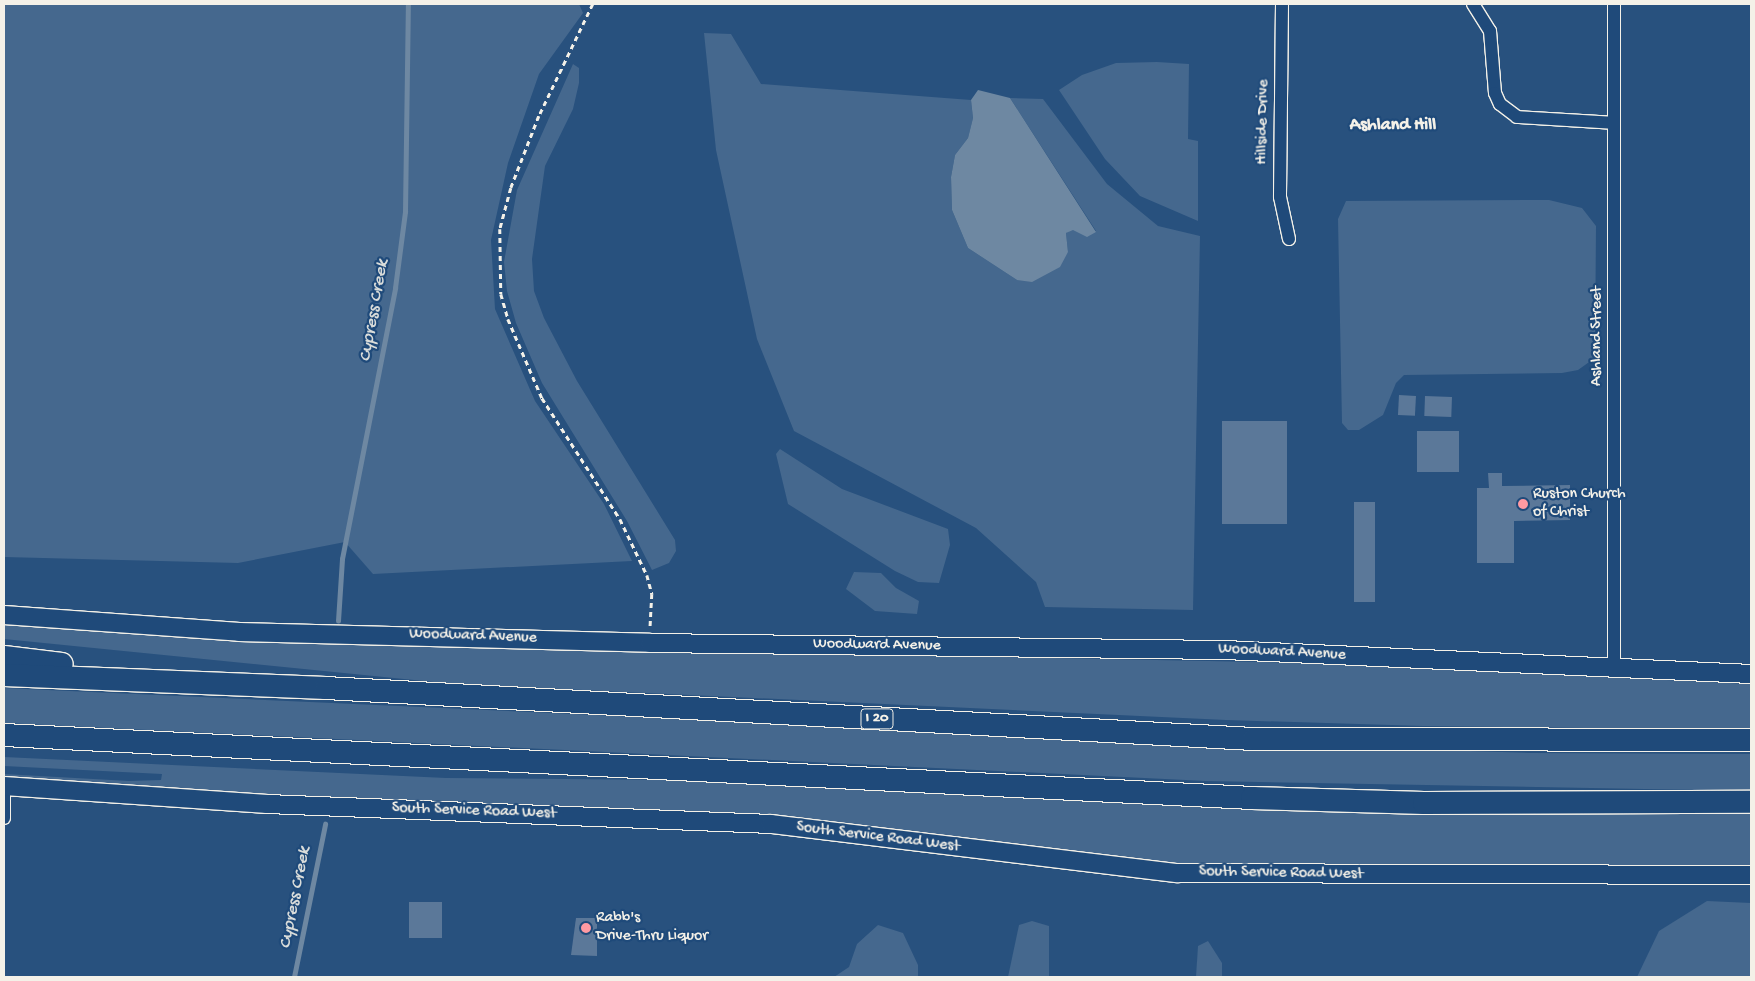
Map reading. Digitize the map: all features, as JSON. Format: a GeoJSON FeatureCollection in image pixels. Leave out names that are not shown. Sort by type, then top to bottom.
{"type":"FeatureCollection","features":[{"type":"Feature","properties":{"kind":"highway"},"geometry":{"type":"LineString","coordinates":[[4,657],[212,684]]}},
{"type":"Feature","properties":{"kind":"highway","name":"I 20"},"geometry":{"type":"LineString","coordinates":[[4,675],[212,684],[1254,740],[1751,740]]}},
{"type":"Feature","properties":{"kind":"highway"},"geometry":{"type":"LineString","coordinates":[[4,735],[1262,798],[1424,803],[1751,802]]}},
{"type":"Feature","properties":{"kind":"highway"},"geometry":{"type":"LineString","coordinates":[[4,743],[157,742]]}},
{"type":"Feature","properties":{"kind":"main road","name":"Woodward Avenue"},"geometry":{"type":"LineString","coordinates":[[4,615],[239,632],[650,643],[1225,650],[1751,674]]}},
{"type":"Feature","properties":{"kind":"main road","name":"South Service Road West"},"geometry":{"type":"LineString","coordinates":[[4,786],[267,804],[771,824],[1177,872],[1751,875]]}},
{"type":"Feature","properties":{"kind":"street","name":"Hillside Drive"},"geometry":{"type":"LineString","coordinates":[[1282,4],[1280,196],[1290,239]]}},
{"type":"Feature","properties":{"kind":"street"},"geometry":{"type":"LineString","coordinates":[[1473,4],[1490,31],[1495,93],[1500,104],[1517,117],[1614,122]]}},
{"type":"Feature","properties":{"kind":"street","name":"Ashland Street"},"geometry":{"type":"LineString","coordinates":[[1614,4],[1614,669]]}},
{"type":"Feature","properties":{"kind":"street"},"geometry":{"type":"LineString","coordinates":[[4,795],[4,818]]}},
{"type":"Feature","properties":{"kind":"path"},"geometry":{"type":"LineString","coordinates":[[593,4],[539,116],[511,188],[500,229],[501,294],[508,320],[542,398],[620,518],[647,575],[652,594],[650,643]]}},
{"type":"Feature","properties":{"kind":"shaded area"},"geometry":{"type":"Polygon","coordinates":[[[4,4],[579,4],[583,13],[539,74],[508,163],[491,240],[495,309],[535,401],[604,504],[632,561],[373,574],[345,542],[238,563],[4,557],[4,4]]]}},
{"type":"Feature","properties":{"kind":"shaded area"},"geometry":{"type":"Polygon","coordinates":[[[704,33],[731,34],[761,84],[971,100],[973,118],[968,138],[955,155],[951,177],[952,210],[968,248],[1017,280],[1068,252],[1066,233],[1072,229],[1096,231],[1010,98],[1043,99],[1107,184],[1158,226],[1200,236],[1193,610],[1045,607],[1036,582],[976,528],[794,431],[757,339],[716,150],[704,33]]]}},
{"type":"Feature","properties":{"kind":"shaded area"},"geometry":{"type":"Polygon","coordinates":[[[1157,62],[1189,64],[1188,139],[1198,141],[1198,221],[1140,196],[1105,159],[1059,90],[1082,75],[1116,63],[1157,62]]]}},
{"type":"Feature","properties":{"kind":"shaded area"},"geometry":{"type":"Polygon","coordinates":[[[573,64],[579,68],[579,83],[573,109],[545,166],[532,259],[534,291],[544,318],[577,381],[675,540],[676,551],[669,563],[652,570],[627,521],[542,383],[516,323],[507,291],[504,262],[517,190],[573,64]]]}},
{"type":"Feature","properties":{"kind":"shaded area"},"geometry":{"type":"Polygon","coordinates":[[[978,90],[1010,98],[1096,232],[1087,237],[1073,230],[1066,233],[1068,252],[1060,267],[1032,282],[1017,280],[968,248],[952,210],[951,177],[955,155],[968,138],[973,118],[971,100],[978,90]]]}},
{"type":"Feature","properties":{"kind":"shaded area"},"geometry":{"type":"Polygon","coordinates":[[[1549,200],[1582,208],[1596,226],[1595,352],[1592,360],[1578,370],[1562,373],[1404,375],[1396,383],[1383,415],[1359,430],[1348,430],[1342,423],[1338,219],[1346,201],[1549,200]]]}},
{"type":"Feature","properties":{"kind":"shaded area"},"geometry":{"type":"Polygon","coordinates":[[[780,449],[842,489],[948,529],[950,545],[939,583],[918,582],[895,571],[788,504],[776,454],[780,449]]]}},
{"type":"Feature","properties":{"kind":"shaded area"},"geometry":{"type":"Polygon","coordinates":[[[854,572],[881,573],[896,588],[919,601],[917,614],[875,611],[846,589],[854,572]]]}},
{"type":"Feature","properties":{"kind":"shaded area"},"geometry":{"type":"Polygon","coordinates":[[[4,622],[154,636],[339,644],[1304,663],[1751,684],[1751,730],[1423,726],[1226,720],[454,684],[4,639],[4,622]]]}},
{"type":"Feature","properties":{"kind":"shaded area"},"geometry":{"type":"Polygon","coordinates":[[[4,688],[1211,743],[1531,753],[1751,754],[1751,791],[1206,781],[4,723],[4,688]]]}},
{"type":"Feature","properties":{"kind":"shaded area"},"geometry":{"type":"Polygon","coordinates":[[[4,757],[446,778],[676,780],[1148,804],[1464,813],[1751,814],[1751,868],[1196,865],[464,805],[4,782],[4,774],[129,781],[161,780],[162,774],[4,766],[4,757]]]}},
{"type":"Feature","properties":{"kind":"shaded area"},"geometry":{"type":"Polygon","coordinates":[[[1707,901],[1751,903],[1751,977],[1637,977],[1659,931],[1707,901]]]}},
{"type":"Feature","properties":{"kind":"shaded area"},"geometry":{"type":"Polygon","coordinates":[[[1032,921],[1049,926],[1049,977],[1008,977],[1019,925],[1032,921]]]}},
{"type":"Feature","properties":{"kind":"shaded area"},"geometry":{"type":"Polygon","coordinates":[[[878,925],[903,933],[918,965],[918,977],[834,977],[849,967],[857,944],[878,925]]]}},
{"type":"Feature","properties":{"kind":"shaded area"},"geometry":{"type":"Polygon","coordinates":[[[1208,941],[1222,963],[1222,977],[1196,977],[1198,946],[1208,941]]]}},
{"type":"Feature","properties":{"kind":"building"},"geometry":{"type":"Polygon","coordinates":[[[1399,395],[1416,396],[1415,416],[1398,415],[1399,395]]]}},
{"type":"Feature","properties":{"kind":"building"},"geometry":{"type":"Polygon","coordinates":[[[1425,396],[1452,397],[1451,417],[1424,416],[1425,396]]]}},
{"type":"Feature","properties":{"kind":"building"},"geometry":{"type":"Polygon","coordinates":[[[1222,421],[1287,421],[1287,524],[1222,524],[1222,421]]]}},
{"type":"Feature","properties":{"kind":"building"},"geometry":{"type":"Polygon","coordinates":[[[1417,431],[1459,431],[1459,472],[1417,472],[1417,431]]]}},
{"type":"Feature","properties":{"kind":"building","name":"Ruston Church of Christ"},"geometry":{"type":"Polygon","coordinates":[[[1488,473],[1502,473],[1502,486],[1570,485],[1570,520],[1514,521],[1514,563],[1477,563],[1477,488],[1489,488],[1488,473]]]}},
{"type":"Feature","properties":{"kind":"building"},"geometry":{"type":"Polygon","coordinates":[[[1354,502],[1375,502],[1375,602],[1354,602],[1354,502]]]}},
{"type":"Feature","properties":{"kind":"building"},"geometry":{"type":"Polygon","coordinates":[[[409,902],[442,902],[442,938],[409,938],[409,902]]]}},
{"type":"Feature","properties":{"kind":"building","name":"Rabb's Drive-Thru Liquor"},"geometry":{"type":"Polygon","coordinates":[[[576,918],[597,918],[597,956],[571,955],[576,918]]]}},
{"type":"Feature","properties":{"kind":"waterway","name":"Cypress Creek"},"geometry":{"type":"LineString","coordinates":[[338,621],[342,559],[395,288],[405,212],[408,4]]}},
{"type":"Feature","properties":{"kind":"waterway","name":"Cypress Creek"},"geometry":{"type":"LineString","coordinates":[[294,977],[325,824]]}},
{"type":"Feature","properties":{"kind":"place","name":"Ruston Church of Christ"},"geometry":{"type":"Point","coordinates":[1523,504]}},
{"type":"Feature","properties":{"kind":"place","name":"Rabb's Drive-Thru Liquor"},"geometry":{"type":"Point","coordinates":[586,928]}},
{"type":"Feature","properties":{"kind":"district","name":"Ashland Hill"},"geometry":{"type":"Point","coordinates":[1393,126]}}]}
